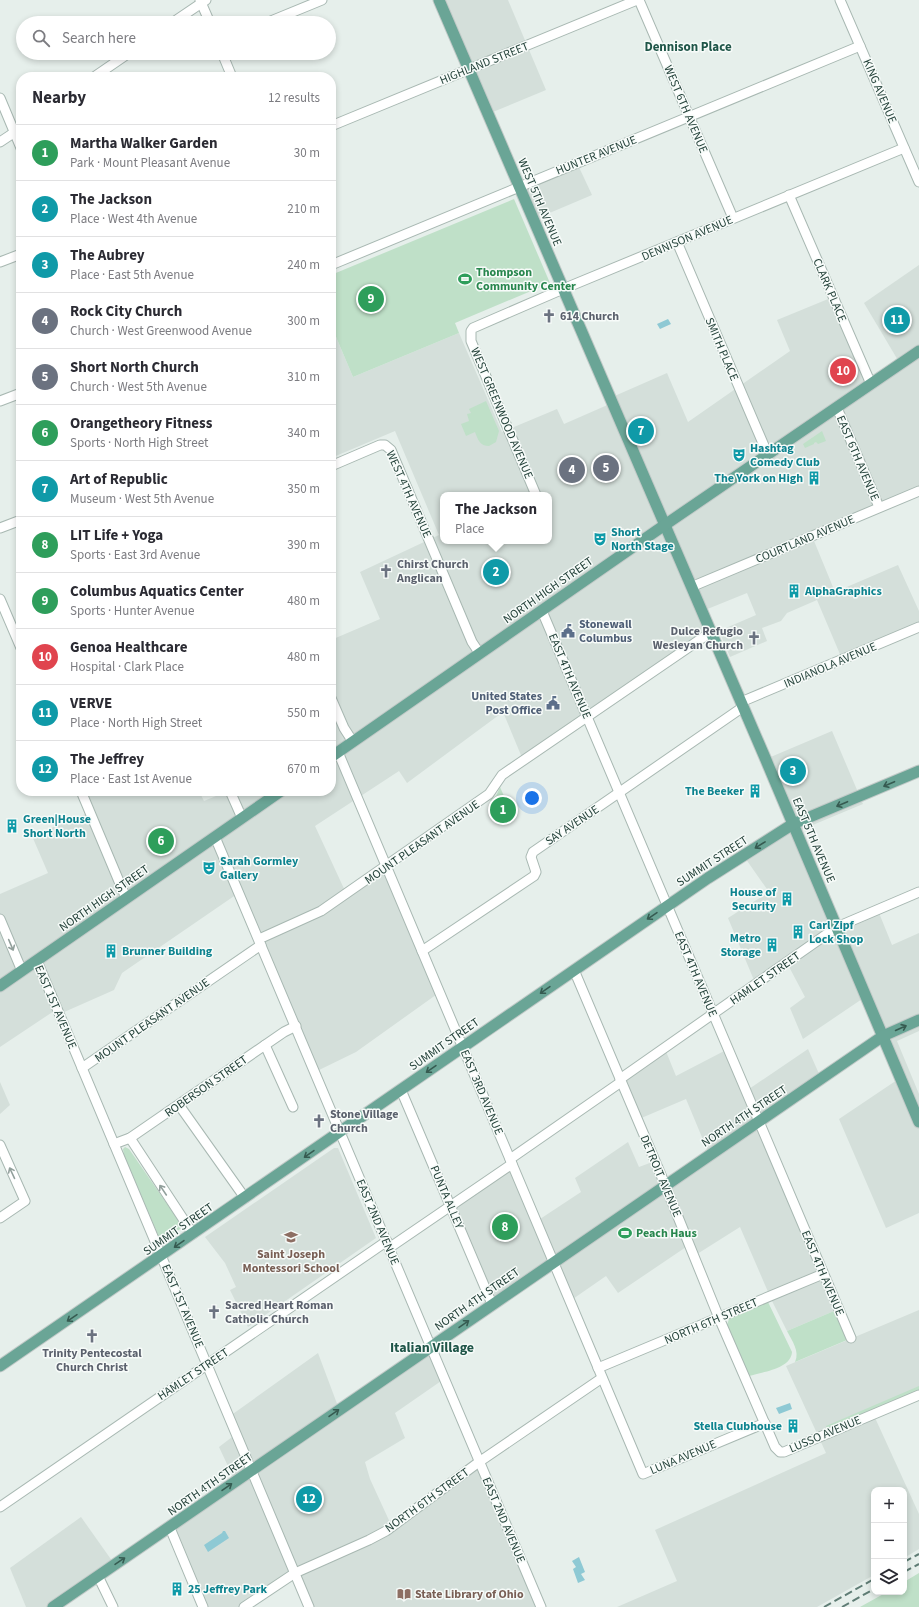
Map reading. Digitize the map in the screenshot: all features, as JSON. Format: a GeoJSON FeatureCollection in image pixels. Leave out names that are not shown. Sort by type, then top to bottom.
{"type":"FeatureCollection","features":[{"type":"Feature","properties":{"kind":"main road","name":"WEST 5TH AVENUE"},"geometry":{"type":"LineString","coordinates":[[439,0],[665,525]]}},
{"type":"Feature","properties":{"kind":"main road","name":"NORTH HIGH STREET"},"geometry":{"type":"LineString","coordinates":[[336,753],[665,525],[919,352]]}},
{"type":"Feature","properties":{"kind":"main road","name":"EAST 5TH AVENUE"},"geometry":{"type":"LineString","coordinates":[[665,525],[919,1122]]}},
{"type":"Feature","properties":{"kind":"main road","name":"SUMMIT STREET"},"geometry":{"type":"LineString","coordinates":[[0,1366],[194,1234],[708,878],[793,824],[919,772]]}},
{"type":"Feature","properties":{"kind":"main road","name":"NORTH HIGH STREET"},"geometry":{"type":"LineString","coordinates":[[0,986],[274,796]]}},
{"type":"Feature","properties":{"kind":"main road","name":"NORTH 4TH STREET"},"geometry":{"type":"LineString","coordinates":[[54,1607],[883,1036],[919,1020]]}},
{"type":"Feature","properties":{"kind":"street"},"geometry":{"type":"LineString","coordinates":[[283,16],[322,0]]}},
{"type":"Feature","properties":{"kind":"street","name":"HIGHLAND STREET"},"geometry":{"type":"LineString","coordinates":[[336,124],[638,0]]}},
{"type":"Feature","properties":{"kind":"street","name":"WEST 6TH AVENUE"},"geometry":{"type":"LineString","coordinates":[[638,0],[733,218]]}},
{"type":"Feature","properties":{"kind":"street","name":"KING AVENUE"},"geometry":{"type":"LineString","coordinates":[[840,0],[919,182]]}},
{"type":"Feature","properties":{"kind":"street"},"geometry":{"type":"LineString","coordinates":[[182,16],[202,1],[207,16]]}},
{"type":"Feature","properties":{"kind":"street","name":"HUNTER AVENUE"},"geometry":{"type":"LineString","coordinates":[[336,263],[860,46]]}},
{"type":"Feature","properties":{"kind":"street"},"geometry":{"type":"LineString","coordinates":[[101,72],[119,60]]}},
{"type":"Feature","properties":{"kind":"street"},"geometry":{"type":"LineString","coordinates":[[225,60],[230,72]]}},
{"type":"Feature","properties":{"kind":"street"},"geometry":{"type":"LineString","coordinates":[[0,98],[16,126]]}},
{"type":"Feature","properties":{"kind":"street"},"geometry":{"type":"LineString","coordinates":[[0,142],[16,131]]}},
{"type":"Feature","properties":{"kind":"street","name":"DENNISON AVENUE"},"geometry":{"type":"LineString","coordinates":[[471,331],[477,326],[563,289],[904,148]]}},
{"type":"Feature","properties":{"kind":"street","name":"CLARK PLACE"},"geometry":{"type":"LineString","coordinates":[[790,195],[871,384]]}},
{"type":"Feature","properties":{"kind":"street","name":"SMITH PLACE"},"geometry":{"type":"LineString","coordinates":[[677,242],[768,455]]}},
{"type":"Feature","properties":{"kind":"street"},"geometry":{"type":"LineString","coordinates":[[0,262],[16,256]]}},
{"type":"Feature","properties":{"kind":"street","name":"WEST GREENWOOD AVENUE"},"geometry":{"type":"LineString","coordinates":[[471,331],[471,341],[535,492]]}},
{"type":"Feature","properties":{"kind":"street"},"geometry":{"type":"LineString","coordinates":[[0,401],[16,395]]}},
{"type":"Feature","properties":{"kind":"street","name":"EAST 6TH AVENUE"},"geometry":{"type":"LineString","coordinates":[[837,408],[879,508]]}},
{"type":"Feature","properties":{"kind":"street","name":"WEST 4TH AVENUE"},"geometry":{"type":"LineString","coordinates":[[336,464],[380,445],[386,445],[391,450],[472,642],[480,654]]}},
{"type":"Feature","properties":{"kind":"street","name":"COURTLAND AVENUE"},"geometry":{"type":"LineString","coordinates":[[692,587],[919,491]]}},
{"type":"Feature","properties":{"kind":"street"},"geometry":{"type":"LineString","coordinates":[[0,528],[16,522]]}},
{"type":"Feature","properties":{"kind":"street"},"geometry":{"type":"LineString","coordinates":[[0,599],[16,636]]}},
{"type":"Feature","properties":{"kind":"street","name":"EAST 4TH AVENUE"},"geometry":{"type":"LineString","coordinates":[[542,611],[851,1338]]}},
{"type":"Feature","properties":{"kind":"street","name":"INDIANOLA AVENUE"},"geometry":{"type":"LineString","coordinates":[[742,705],[919,627]]}},
{"type":"Feature","properties":{"kind":"street","name":"MOUNT PLEASANT AVENUE"},"geometry":{"type":"LineString","coordinates":[[82,1068],[260,942],[321,911],[386,867],[489,794],[502,775],[711,632]]}},
{"type":"Feature","properties":{"kind":"street","name":"SAY AVENUE"},"geometry":{"type":"LineString","coordinates":[[422,951],[534,876],[536,872],[530,856],[533,852],[620,793],[742,705]]}},
{"type":"Feature","properties":{"kind":"street"},"geometry":{"type":"LineString","coordinates":[[336,710],[344,728],[353,742]]}},
{"type":"Feature","properties":{"kind":"street","name":"EAST 3RD AVENUE"},"geometry":{"type":"LineString","coordinates":[[336,758],[386,867],[626,1432]]}},
{"type":"Feature","properties":{"kind":"street"},"geometry":{"type":"LineString","coordinates":[[83,796],[126,898]]}},
{"type":"Feature","properties":{"kind":"street"},"geometry":{"type":"LineString","coordinates":[[232,796],[242,818]]}},
{"type":"Feature","properties":{"kind":"street","name":"EAST 2ND AVENUE"},"geometry":{"type":"LineString","coordinates":[[215,837],[541,1607]]}},
{"type":"Feature","properties":{"kind":"street","name":"HAMLET STREET"},"geometry":{"type":"LineString","coordinates":[[0,1507],[388,1244],[450,1205],[621,1080],[837,927],[919,892]]}},
{"type":"Feature","properties":{"kind":"street"},"geometry":{"type":"LineString","coordinates":[[0,919],[22,971]]}},
{"type":"Feature","properties":{"kind":"street","name":"EAST 1ST AVENUE"},"geometry":{"type":"LineString","coordinates":[[37,960],[309,1607]]}},
{"type":"Feature","properties":{"kind":"street","name":"DETROIT AVENUE"},"geometry":{"type":"LineString","coordinates":[[574,970],[665,1185],[719,1318],[748,1383]]}},
{"type":"Feature","properties":{"kind":"street","name":"ROBERSON STREET"},"geometry":{"type":"LineString","coordinates":[[114,1144],[130,1138],[265,1045],[296,1026]]}},
{"type":"Feature","properties":{"kind":"street"},"geometry":{"type":"LineString","coordinates":[[265,1045],[293,1107]]}},
{"type":"Feature","properties":{"kind":"street","name":"PUNTA ALLEY"},"geometry":{"type":"LineString","coordinates":[[401,1090],[492,1304]]}},
{"type":"Feature","properties":{"kind":"street"},"geometry":{"type":"LineString","coordinates":[[179,1105],[245,1198]]}},
{"type":"Feature","properties":{"kind":"street"},"geometry":{"type":"LineString","coordinates":[[130,1138],[194,1234]]}},
{"type":"Feature","properties":{"kind":"street"},"geometry":{"type":"LineString","coordinates":[[0,1145],[25,1201],[0,1218]]}},
{"type":"Feature","properties":{"kind":"street","name":"NORTH 6TH STREET"},"geometry":{"type":"LineString","coordinates":[[598,1368],[823,1274]]}},
{"type":"Feature","properties":{"kind":"street","name":"NORTH 6TH STREET"},"geometry":{"type":"LineString","coordinates":[[244,1607],[295,1573],[386,1531],[479,1462],[602,1378]]}},
{"type":"Feature","properties":{"kind":"street","name":"LUSSO AVENUE"},"geometry":{"type":"LineString","coordinates":[[748,1383],[775,1447],[780,1452],[784,1452],[919,1395]]}},
{"type":"Feature","properties":{"kind":"street","name":"LUNA AVENUE"},"geometry":{"type":"LineString","coordinates":[[626,1432],[643,1474],[765,1422]]}},
{"type":"Feature","properties":{"kind":"street"},"geometry":{"type":"LineString","coordinates":[[170,1528],[203,1607]]}},
{"type":"Feature","properties":{"kind":"street"},"geometry":{"type":"LineString","coordinates":[[98,1576],[113,1607]]}},
{"type":"Feature","properties":{"kind":"shaded area"},"geometry":{"type":"Polygon","coordinates":[[[438,0],[508,0],[546,90],[488,114],[438,0]]]}},
{"type":"Feature","properties":{"kind":"shaded area"},"geometry":{"type":"Polygon","coordinates":[[[577,163],[592,195],[533,220],[519,187],[577,163]]]}},
{"type":"Feature","properties":{"kind":"shaded area"},"geometry":{"type":"Polygon","coordinates":[[[919,265],[919,348],[899,362],[864,303],[919,265]]]}},
{"type":"Feature","properties":{"kind":"shaded area"},"geometry":{"type":"Polygon","coordinates":[[[833,297],[870,384],[919,350],[919,490],[812,536],[835,592],[898,565],[919,611],[919,626],[842,659],[817,600],[787,613],[781,621],[762,628],[767,641],[730,657],[719,631],[756,615],[747,593],[705,610],[711,628],[523,760],[503,712],[407,783],[399,771],[315,826],[346,893],[389,867],[440,992],[356,1052],[317,1071],[240,892],[122,973],[114,990],[62,1013],[54,1011],[0,1047],[0,894],[48,873],[32,836],[90,812],[83,796],[202,796],[204,801],[216,796],[336,796],[336,638],[380,619],[360,572],[439,535],[395,431],[336,456],[336,337],[353,377],[459,333],[502,432],[557,409],[564,424],[612,403],[610,398],[667,373],[688,422],[790,351],[777,320],[833,297]]]}},
{"type":"Feature","properties":{"kind":"shaded area"},"geometry":{"type":"Polygon","coordinates":[[[832,731],[863,804],[796,832],[837,925],[877,908],[892,945],[919,933],[919,1031],[897,1041],[919,1094],[919,1213],[886,1228],[839,1119],[900,1078],[865,997],[803,1039],[790,1008],[805,997],[787,963],[756,985],[728,918],[769,892],[743,855],[793,822],[766,759],[832,731]]]}},
{"type":"Feature","properties":{"kind":"shaded area"},"geometry":{"type":"Polygon","coordinates":[[[665,1049],[676,1076],[728,1049],[746,1091],[808,1049],[820,1076],[758,1121],[834,1311],[787,1331],[772,1301],[740,1227],[694,1256],[689,1245],[618,1293],[606,1276],[570,1301],[554,1264],[493,1306],[451,1205],[513,1163],[537,1221],[581,1192],[575,1178],[628,1142],[639,1167],[655,1161],[665,1184],[709,1154],[686,1099],[639,1119],[621,1079],[665,1049]]]}},
{"type":"Feature","properties":{"kind":"shaded area"},"geometry":{"type":"Polygon","coordinates":[[[0,1082],[10,1105],[0,1114],[0,1082]]]}},
{"type":"Feature","properties":{"kind":"shaded area","name":"Saint Joseph Montessori School"},"geometry":{"type":"Polygon","coordinates":[[[334,1148],[338,1148],[376,1238],[248,1327],[230,1290],[236,1287],[225,1263],[205,1237],[334,1148]]]}},
{"type":"Feature","properties":{"kind":"shaded area"},"geometry":{"type":"Polygon","coordinates":[[[919,1310],[919,1390],[871,1409],[907,1487],[871,1487],[871,1577],[817,1607],[617,1607],[677,1581],[655,1530],[826,1453],[786,1366],[919,1310]]]}},
{"type":"Feature","properties":{"kind":"shaded area"},"geometry":{"type":"Polygon","coordinates":[[[431,1347],[444,1379],[395,1413],[405,1438],[365,1462],[370,1479],[393,1529],[479,1462],[543,1607],[309,1607],[230,1416],[318,1353],[339,1409],[431,1347]]]}},
{"type":"Feature","properties":{"kind":"shaded area"},"geometry":{"type":"Polygon","coordinates":[[[236,1434],[293,1572],[242,1607],[204,1607],[170,1526],[235,1481],[219,1447],[236,1434]]]}},
{"type":"Feature","properties":{"kind":"shaded area"},"geometry":{"type":"Polygon","coordinates":[[[907,1488],[919,1514],[919,1549],[907,1556],[907,1488]]]}},
{"type":"Feature","properties":{"kind":"shaded area"},"geometry":{"type":"Polygon","coordinates":[[[81,1517],[115,1565],[53,1607],[26,1607],[10,1568],[81,1517]]]}},
{"type":"Feature","properties":{"kind":"green space"},"geometry":{"type":"Polygon","coordinates":[[[514,199],[550,283],[455,323],[459,333],[353,377],[336,337],[336,273],[514,199]]]}},
{"type":"Feature","properties":{"kind":"green space"},"geometry":{"type":"Polygon","coordinates":[[[486,401],[499,431],[496,442],[489,446],[481,444],[475,432],[466,436],[461,424],[469,421],[467,414],[471,413],[469,409],[486,401]]]}},
{"type":"Feature","properties":{"kind":"green space"},"geometry":{"type":"Polygon","coordinates":[[[822,431],[826,441],[818,444],[816,442],[805,448],[803,444],[822,431]]]}},
{"type":"Feature","properties":{"kind":"green space"},"geometry":{"type":"Polygon","coordinates":[[[500,787],[514,819],[507,824],[490,800],[496,796],[500,787]]]}},
{"type":"Feature","properties":{"kind":"green space"},"geometry":{"type":"Polygon","coordinates":[[[125,1147],[129,1149],[183,1227],[161,1242],[124,1155],[123,1149],[125,1147]]]}},
{"type":"Feature","properties":{"kind":"green space"},"geometry":{"type":"Polygon","coordinates":[[[768,1302],[792,1352],[787,1362],[781,1366],[749,1376],[727,1325],[729,1319],[768,1302]]]}},
{"type":"Feature","properties":{"kind":"green space"},"geometry":{"type":"Polygon","coordinates":[[[834,1311],[847,1340],[795,1362],[797,1354],[796,1350],[787,1331],[834,1311]]]}},
{"type":"Feature","properties":{"kind":"green space"},"geometry":{"type":"Polygon","coordinates":[[[919,1386],[919,1391],[827,1429],[826,1426],[919,1386]]]}},
{"type":"Feature","properties":{"kind":"green space"},"geometry":{"type":"Polygon","coordinates":[[[919,1573],[919,1607],[860,1607],[882,1595],[907,1595],[907,1580],[919,1573]]]}},
{"type":"Feature","properties":{"kind":"water"},"geometry":{"type":"Polygon","coordinates":[[[668,319],[671,324],[660,329],[657,324],[668,319]]]}},
{"type":"Feature","properties":{"kind":"water"},"geometry":{"type":"Polygon","coordinates":[[[790,1403],[792,1409],[779,1414],[776,1408],[790,1403]]]}},
{"type":"Feature","properties":{"kind":"water"},"geometry":{"type":"Polygon","coordinates":[[[225,1531],[229,1538],[208,1552],[204,1545],[225,1531]]]}},
{"type":"Feature","properties":{"kind":"water"},"geometry":{"type":"Polygon","coordinates":[[[579,1557],[585,1572],[581,1574],[585,1580],[578,1583],[573,1569],[576,1567],[572,1561],[579,1557]]]}},
{"type":"Feature","properties":{"kind":"railway"},"geometry":{"type":"LineString","coordinates":[[907,1560],[919,1554]]}},
{"type":"Feature","properties":{"kind":"railway"},"geometry":{"type":"LineString","coordinates":[[907,1570],[919,1564]]}},
{"type":"Feature","properties":{"kind":"railway"},"geometry":{"type":"LineString","coordinates":[[824,1607],[871,1581]]}},
{"type":"Feature","properties":{"kind":"railway"},"geometry":{"type":"LineString","coordinates":[[842,1607],[871,1591]]}},
{"type":"Feature","properties":{"kind":"place","name":"Thompson Community Center"},"geometry":{"type":"Point","coordinates":[465,279]}},
{"type":"Feature","properties":{"kind":"place","name":"Columbus Aquatics Center"},"geometry":{"type":"Point","coordinates":[371,299]}},
{"type":"Feature","properties":{"kind":"place","name":"614 Church"},"geometry":{"type":"Point","coordinates":[549,316]}},
{"type":"Feature","properties":{"kind":"place","name":"VERVE"},"geometry":{"type":"Point","coordinates":[897,320]}},
{"type":"Feature","properties":{"kind":"place","name":"Genoa Healthcare"},"geometry":{"type":"Point","coordinates":[843,371]}},
{"type":"Feature","properties":{"kind":"place","name":"Art of Republic"},"geometry":{"type":"Point","coordinates":[641,431]}},
{"type":"Feature","properties":{"kind":"place","name":"Hashtag Comedy Club"},"geometry":{"type":"Point","coordinates":[739,455]}},
{"type":"Feature","properties":{"kind":"place","name":"Short North Church"},"geometry":{"type":"Point","coordinates":[606,468]}},
{"type":"Feature","properties":{"kind":"place","name":"Rock City Church"},"geometry":{"type":"Point","coordinates":[572,470]}},
{"type":"Feature","properties":{"kind":"place","name":"The York on High"},"geometry":{"type":"Point","coordinates":[814,478]}},
{"type":"Feature","properties":{"kind":"place","name":"Short North Stage"},"geometry":{"type":"Point","coordinates":[600,539]}},
{"type":"Feature","properties":{"kind":"place","name":"Chirst Church Anglican"},"geometry":{"type":"Point","coordinates":[386,571]}},
{"type":"Feature","properties":{"kind":"place","name":"The Jackson"},"geometry":{"type":"Point","coordinates":[496,572]}},
{"type":"Feature","properties":{"kind":"place","name":"AlphaGraphics"},"geometry":{"type":"Point","coordinates":[794,591]}},
{"type":"Feature","properties":{"kind":"place","name":"Stonewall Columbus"},"geometry":{"type":"Point","coordinates":[568,631]}},
{"type":"Feature","properties":{"kind":"place","name":"Dulce Refugio Wesleyan Church"},"geometry":{"type":"Point","coordinates":[754,638]}},
{"type":"Feature","properties":{"kind":"place","name":"United States Post Office"},"geometry":{"type":"Point","coordinates":[553,703]}},
{"type":"Feature","properties":{"kind":"place","name":"The Aubrey"},"geometry":{"type":"Point","coordinates":[793,771]}},
{"type":"Feature","properties":{"kind":"place","name":"The Beeker"},"geometry":{"type":"Point","coordinates":[755,791]}},
{"type":"Feature","properties":{"kind":"place","name":"Martha Walker Garden"},"geometry":{"type":"Point","coordinates":[503,810]}},
{"type":"Feature","properties":{"kind":"place","name":"Green|House Short North"},"geometry":{"type":"Point","coordinates":[12,826]}},
{"type":"Feature","properties":{"kind":"place","name":"Orangetheory Fitness"},"geometry":{"type":"Point","coordinates":[161,841]}},
{"type":"Feature","properties":{"kind":"place","name":"Sarah Gormley Gallery"},"geometry":{"type":"Point","coordinates":[209,868]}},
{"type":"Feature","properties":{"kind":"place","name":"House of Security"},"geometry":{"type":"Point","coordinates":[787,899]}},
{"type":"Feature","properties":{"kind":"place","name":"Carl Zipf Lock Shop"},"geometry":{"type":"Point","coordinates":[798,932]}},
{"type":"Feature","properties":{"kind":"place","name":"Metro Storage"},"geometry":{"type":"Point","coordinates":[772,945]}},
{"type":"Feature","properties":{"kind":"place","name":"Brunner Building"},"geometry":{"type":"Point","coordinates":[111,951]}},
{"type":"Feature","properties":{"kind":"place","name":"Stone Village Church"},"geometry":{"type":"Point","coordinates":[319,1121]}},
{"type":"Feature","properties":{"kind":"place","name":"LIT Life + Yoga"},"geometry":{"type":"Point","coordinates":[505,1227]}},
{"type":"Feature","properties":{"kind":"place","name":"Peach Haus"},"geometry":{"type":"Point","coordinates":[625,1233]}},
{"type":"Feature","properties":{"kind":"place","name":"Saint Joseph Montessori School"},"geometry":{"type":"Point","coordinates":[291,1237]}},
{"type":"Feature","properties":{"kind":"place","name":"Sacred Heart Roman Catholic Church"},"geometry":{"type":"Point","coordinates":[214,1312]}},
{"type":"Feature","properties":{"kind":"place","name":"Trinity Pentecostal Church Christ"},"geometry":{"type":"Point","coordinates":[92,1336]}},
{"type":"Feature","properties":{"kind":"place","name":"Stella Clubhouse"},"geometry":{"type":"Point","coordinates":[793,1426]}},
{"type":"Feature","properties":{"kind":"place","name":"The Jeffrey"},"geometry":{"type":"Point","coordinates":[309,1499]}},
{"type":"Feature","properties":{"kind":"place","name":"25 Jeffrey Park"},"geometry":{"type":"Point","coordinates":[177,1589]}},
{"type":"Feature","properties":{"kind":"place","name":"State Library of Ohio"},"geometry":{"type":"Point","coordinates":[404,1594]}},
{"type":"Feature","properties":{"kind":"district","name":"Dennison Place"},"geometry":{"type":"Point","coordinates":[688,46]}},
{"type":"Feature","properties":{"kind":"district","name":"Italian Village"},"geometry":{"type":"Point","coordinates":[432,1347]}}]}
